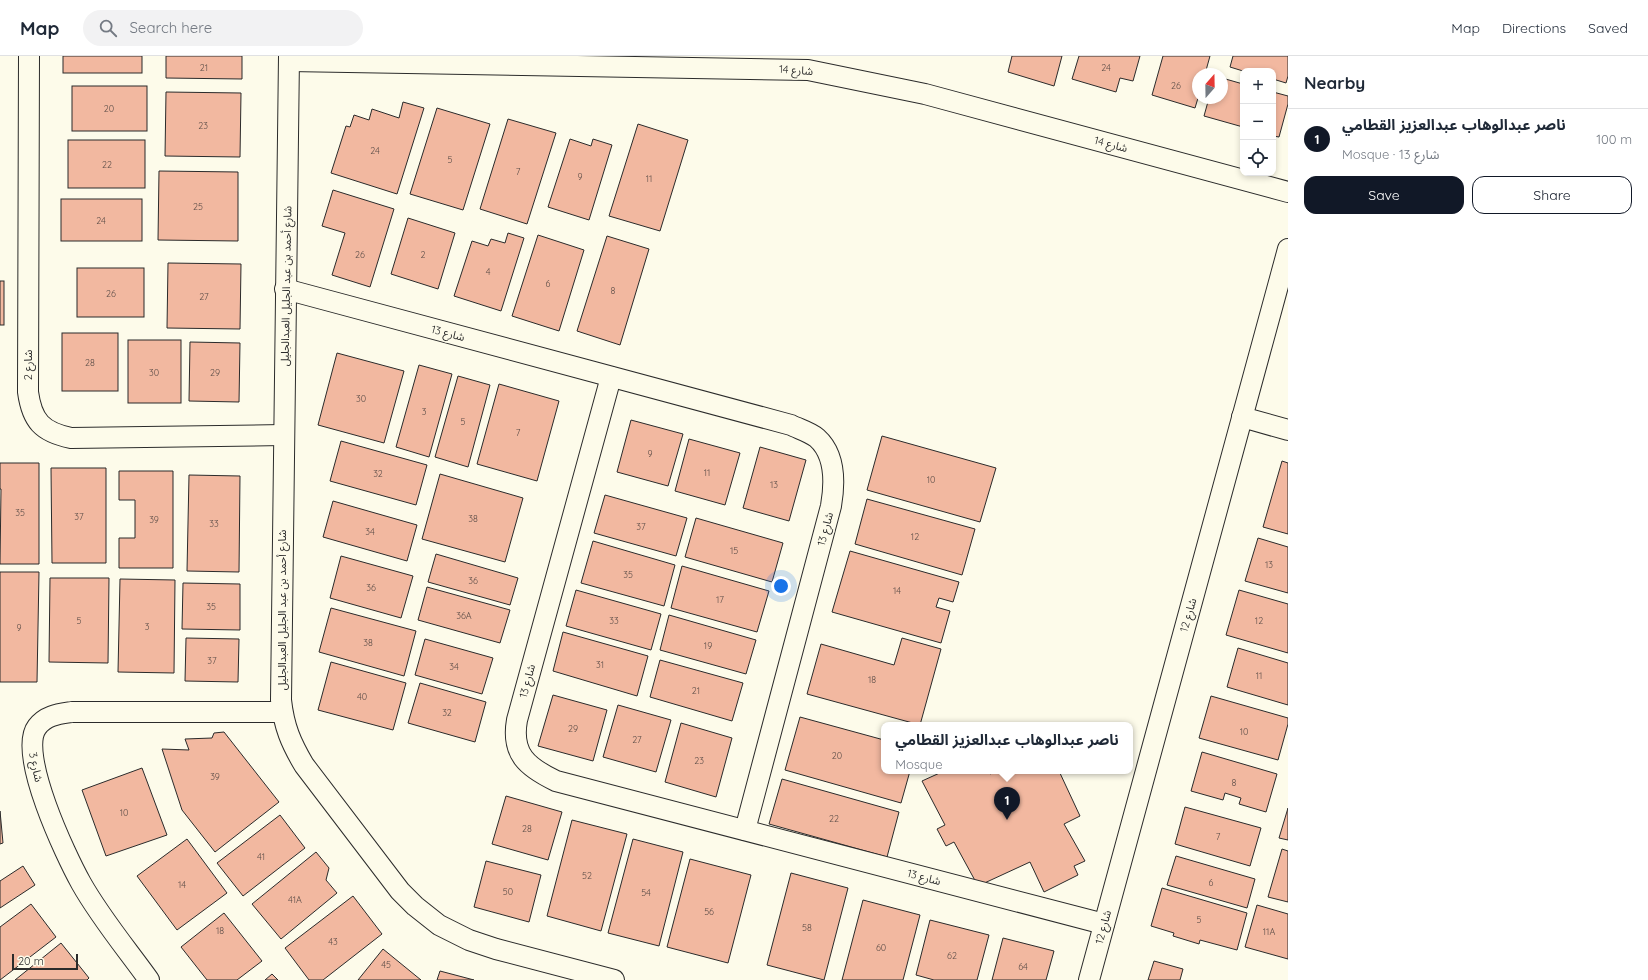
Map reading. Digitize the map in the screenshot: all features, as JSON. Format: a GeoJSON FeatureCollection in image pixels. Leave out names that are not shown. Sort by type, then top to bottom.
{"type":"FeatureCollection","features":[{"type":"Feature","properties":{"kind":"street","name":"شارع 2"},"geometry":{"type":"LineString","coordinates":[[29,56],[28,392],[31,408],[36,417],[48,431],[71,438],[283,436]]}},
{"type":"Feature","properties":{"kind":"street","name":"شارع أحمد بن عبد الجليل العبدالجليل"},"geometry":{"type":"LineString","coordinates":[[289,58],[283,436],[281,693],[282,712],[292,746],[304,766],[400,891],[415,906],[439,925],[469,940],[496,949],[546,972],[614,980]]}},
{"type":"Feature","properties":{"kind":"street","name":"شارع 14"},"geometry":{"type":"LineString","coordinates":[[289,58],[808,70],[940,98],[1288,192]]}},
{"type":"Feature","properties":{"kind":"street","name":"شارع 12"},"geometry":{"type":"LineString","coordinates":[[1089,980],[1288,250]]}},
{"type":"Feature","properties":{"kind":"street","name":"شارع 13"},"geometry":{"type":"LineString","coordinates":[[286,290],[791,426],[816,437],[826,449],[831,461],[834,475],[832,506],[745,830]]}},
{"type":"Feature","properties":{"kind":"street","name":"شارع 13"},"geometry":{"type":"LineString","coordinates":[[611,377],[516,720],[514,734],[517,747],[522,756],[532,767],[556,781],[1104,924]]}},
{"type":"Feature","properties":{"kind":"street"},"geometry":{"type":"LineString","coordinates":[[1242,417],[1288,430]]}},
{"type":"Feature","properties":{"kind":"street","name":"شارع 3"},"geometry":{"type":"LineString","coordinates":[[149,980],[91,899],[81,883],[63,846],[41,790],[32,753],[31,744],[36,728],[46,718],[61,713],[72,712],[282,712]]}},
{"type":"Feature","properties":{"kind":"building"},"geometry":{"type":"Polygon","coordinates":[[[63,56],[142,56],[142,73],[63,73],[63,56]]]}},
{"type":"Feature","properties":{"kind":"building"},"geometry":{"type":"Polygon","coordinates":[[[166,56],[242,56],[242,79],[166,78],[166,56]]]}},
{"type":"Feature","properties":{"kind":"building"},"geometry":{"type":"Polygon","coordinates":[[[1012,56],[1062,56],[1054,86],[1008,72],[1012,56]]]}},
{"type":"Feature","properties":{"kind":"building"},"geometry":{"type":"Polygon","coordinates":[[[1079,56],[1140,56],[1133,81],[1120,78],[1116,92],[1072,79],[1079,56]]]}},
{"type":"Feature","properties":{"kind":"building"},"geometry":{"type":"Polygon","coordinates":[[[1163,56],[1210,56],[1207,68],[1192,68],[1192,104],[1196,104],[1195,108],[1152,95],[1163,56]]]}},
{"type":"Feature","properties":{"kind":"building"},"geometry":{"type":"Polygon","coordinates":[[[1233,56],[1288,56],[1288,76],[1286,83],[1276,80],[1276,68],[1240,68],[1240,70],[1230,67],[1233,56]]]}},
{"type":"Feature","properties":{"kind":"building"},"geometry":{"type":"Polygon","coordinates":[[[1228,80],[1240,83],[1240,126],[1204,116],[1207,104],[1228,104],[1228,80]]]}},
{"type":"Feature","properties":{"kind":"building"},"geometry":{"type":"Polygon","coordinates":[[[72,86],[147,86],[147,131],[72,131],[72,86]]]}},
{"type":"Feature","properties":{"kind":"building"},"geometry":{"type":"Polygon","coordinates":[[[166,92],[241,93],[240,157],[165,156],[166,92]]]}},
{"type":"Feature","properties":{"kind":"building"},"geometry":{"type":"Polygon","coordinates":[[[1276,93],[1288,96],[1288,104],[1279,137],[1276,136],[1276,93]]]}},
{"type":"Feature","properties":{"kind":"building"},"geometry":{"type":"Polygon","coordinates":[[[403,102],[424,108],[397,194],[331,173],[346,126],[350,127],[354,115],[369,120],[372,109],[399,118],[403,102]]]}},
{"type":"Feature","properties":{"kind":"building"},"geometry":{"type":"Polygon","coordinates":[[[437,108],[490,124],[463,210],[410,194],[437,108]]]}},
{"type":"Feature","properties":{"kind":"building"},"geometry":{"type":"Polygon","coordinates":[[[508,119],[556,133],[527,224],[480,209],[508,119]]]}},
{"type":"Feature","properties":{"kind":"building"},"geometry":{"type":"Polygon","coordinates":[[[638,124],[688,140],[660,231],[609,216],[638,124]]]}},
{"type":"Feature","properties":{"kind":"building"},"geometry":{"type":"Polygon","coordinates":[[[570,139],[591,146],[593,139],[612,145],[589,220],[548,207],[570,139]]]}},
{"type":"Feature","properties":{"kind":"building"},"geometry":{"type":"Polygon","coordinates":[[[68,140],[145,140],[145,188],[68,188],[68,140]]]}},
{"type":"Feature","properties":{"kind":"building"},"geometry":{"type":"Polygon","coordinates":[[[159,171],[238,172],[238,241],[158,240],[159,171]]]}},
{"type":"Feature","properties":{"kind":"building"},"geometry":{"type":"Polygon","coordinates":[[[333,190],[394,209],[370,287],[332,275],[345,233],[322,226],[333,190]]]}},
{"type":"Feature","properties":{"kind":"building"},"geometry":{"type":"Polygon","coordinates":[[[61,199],[142,199],[142,241],[61,241],[61,199]]]}},
{"type":"Feature","properties":{"kind":"building"},"geometry":{"type":"Polygon","coordinates":[[[408,218],[455,233],[438,289],[391,274],[408,218]]]}},
{"type":"Feature","properties":{"kind":"building"},"geometry":{"type":"Polygon","coordinates":[[[508,233],[524,238],[501,311],[454,296],[472,241],[488,246],[491,239],[505,243],[508,233]]]}},
{"type":"Feature","properties":{"kind":"building"},"geometry":{"type":"Polygon","coordinates":[[[538,235],[584,250],[559,331],[512,316],[538,235]]]}},
{"type":"Feature","properties":{"kind":"building"},"geometry":{"type":"Polygon","coordinates":[[[607,236],[649,249],[620,345],[577,331],[607,236]]]}},
{"type":"Feature","properties":{"kind":"building"},"geometry":{"type":"Polygon","coordinates":[[[168,263],[241,264],[240,329],[167,328],[168,263]]]}},
{"type":"Feature","properties":{"kind":"building"},"geometry":{"type":"Polygon","coordinates":[[[77,268],[144,268],[144,317],[77,317],[77,268]]]}},
{"type":"Feature","properties":{"kind":"building"},"geometry":{"type":"Polygon","coordinates":[[[0,281],[4,281],[4,325],[0,325],[0,281]]]}},
{"type":"Feature","properties":{"kind":"building"},"geometry":{"type":"Polygon","coordinates":[[[62,333],[118,333],[118,391],[62,391],[62,333]]]}},
{"type":"Feature","properties":{"kind":"building"},"geometry":{"type":"Polygon","coordinates":[[[128,340],[181,340],[181,403],[128,403],[128,340]]]}},
{"type":"Feature","properties":{"kind":"building"},"geometry":{"type":"Polygon","coordinates":[[[190,342],[240,343],[239,402],[189,401],[190,342]]]}},
{"type":"Feature","properties":{"kind":"building"},"geometry":{"type":"Polygon","coordinates":[[[337,353],[404,371],[384,443],[318,425],[337,353]]]}},
{"type":"Feature","properties":{"kind":"building"},"geometry":{"type":"Polygon","coordinates":[[[419,365],[452,374],[429,457],[396,447],[419,365]]]}},
{"type":"Feature","properties":{"kind":"building"},"geometry":{"type":"Polygon","coordinates":[[[458,376],[490,385],[468,467],[435,457],[458,376]]]}},
{"type":"Feature","properties":{"kind":"building"},"geometry":{"type":"Polygon","coordinates":[[[499,384],[559,401],[537,481],[477,464],[499,384]]]}},
{"type":"Feature","properties":{"kind":"building"},"geometry":{"type":"Polygon","coordinates":[[[631,420],[683,434],[668,486],[617,472],[631,420]]]}},
{"type":"Feature","properties":{"kind":"building"},"geometry":{"type":"Polygon","coordinates":[[[882,436],[996,468],[980,522],[867,490],[882,436]]]}},
{"type":"Feature","properties":{"kind":"building"},"geometry":{"type":"Polygon","coordinates":[[[689,439],[740,453],[725,505],[675,491],[689,439]]]}},
{"type":"Feature","properties":{"kind":"building"},"geometry":{"type":"Polygon","coordinates":[[[341,441],[427,465],[416,505],[330,481],[341,441]]]}},
{"type":"Feature","properties":{"kind":"building"},"geometry":{"type":"Polygon","coordinates":[[[760,447],[806,460],[789,521],[743,508],[760,447]]]}},
{"type":"Feature","properties":{"kind":"building"},"geometry":{"type":"Polygon","coordinates":[[[1282,461],[1288,463],[1288,534],[1263,527],[1282,461]]]}},
{"type":"Feature","properties":{"kind":"building"},"geometry":{"type":"Polygon","coordinates":[[[0,463],[39,463],[39,564],[0,564],[0,463]]]}},
{"type":"Feature","properties":{"kind":"building"},"geometry":{"type":"Polygon","coordinates":[[[51,468],[106,468],[106,563],[52,563],[51,468]]]}},
{"type":"Feature","properties":{"kind":"building"},"geometry":{"type":"Polygon","coordinates":[[[119,471],[173,471],[173,568],[119,568],[119,538],[135,538],[135,500],[119,500],[119,471]]]}},
{"type":"Feature","properties":{"kind":"building"},"geometry":{"type":"Polygon","coordinates":[[[440,474],[523,498],[505,562],[422,539],[440,474]]]}},
{"type":"Feature","properties":{"kind":"building"},"geometry":{"type":"Polygon","coordinates":[[[189,475],[240,476],[239,572],[187,571],[189,475]]]}},
{"type":"Feature","properties":{"kind":"building"},"geometry":{"type":"Polygon","coordinates":[[[605,495],[687,518],[676,556],[594,533],[605,495]]]}},
{"type":"Feature","properties":{"kind":"building"},"geometry":{"type":"Polygon","coordinates":[[[867,499],[975,529],[962,575],[855,544],[867,499]]]}},
{"type":"Feature","properties":{"kind":"building"},"geometry":{"type":"Polygon","coordinates":[[[333,501],[417,525],[407,561],[323,537],[333,501]]]}},
{"type":"Feature","properties":{"kind":"building"},"geometry":{"type":"Polygon","coordinates":[[[696,518],[783,543],[772,582],[685,557],[696,518]]]}},
{"type":"Feature","properties":{"kind":"building"},"geometry":{"type":"Polygon","coordinates":[[[1258,538],[1288,547],[1288,593],[1245,581],[1258,538]]]}},
{"type":"Feature","properties":{"kind":"building"},"geometry":{"type":"Polygon","coordinates":[[[593,541],[675,565],[664,606],[581,583],[593,541]]]}},
{"type":"Feature","properties":{"kind":"building"},"geometry":{"type":"Polygon","coordinates":[[[850,551],[959,582],[953,602],[939,598],[936,607],[950,611],[941,643],[832,612],[850,551]]]}},
{"type":"Feature","properties":{"kind":"building"},"geometry":{"type":"Polygon","coordinates":[[[436,554],[518,578],[510,605],[428,582],[436,554]]]}},
{"type":"Feature","properties":{"kind":"building"},"geometry":{"type":"Polygon","coordinates":[[[341,556],[413,576],[401,618],[330,598],[341,556]]]}},
{"type":"Feature","properties":{"kind":"building"},"geometry":{"type":"Polygon","coordinates":[[[682,566],[769,591],[757,632],[671,608],[682,566]]]}},
{"type":"Feature","properties":{"kind":"building"},"geometry":{"type":"Polygon","coordinates":[[[0,572],[39,572],[37,682],[0,682],[0,572]]]}},
{"type":"Feature","properties":{"kind":"building"},"geometry":{"type":"Polygon","coordinates":[[[50,578],[109,578],[108,663],[49,662],[50,578]]]}},
{"type":"Feature","properties":{"kind":"building"},"geometry":{"type":"Polygon","coordinates":[[[120,579],[175,580],[174,673],[118,672],[120,579]]]}},
{"type":"Feature","properties":{"kind":"building"},"geometry":{"type":"Polygon","coordinates":[[[183,583],[240,584],[240,630],[182,629],[183,583]]]}},
{"type":"Feature","properties":{"kind":"building"},"geometry":{"type":"Polygon","coordinates":[[[427,587],[510,610],[500,643],[418,620],[427,587]]]}},
{"type":"Feature","properties":{"kind":"building"},"geometry":{"type":"Polygon","coordinates":[[[576,590],[661,614],[651,650],[566,626],[576,590]]]}},
{"type":"Feature","properties":{"kind":"building"},"geometry":{"type":"Polygon","coordinates":[[[1239,590],[1288,604],[1288,653],[1226,635],[1239,590]]]}},
{"type":"Feature","properties":{"kind":"building"},"geometry":{"type":"Polygon","coordinates":[[[331,608],[416,631],[404,676],[319,652],[331,608]]]}},
{"type":"Feature","properties":{"kind":"building"},"geometry":{"type":"Polygon","coordinates":[[[669,615],[756,640],[746,674],[660,650],[669,615]]]}},
{"type":"Feature","properties":{"kind":"building"},"geometry":{"type":"Polygon","coordinates":[[[563,632],[648,656],[637,696],[553,671],[563,632]]]}},
{"type":"Feature","properties":{"kind":"building"},"geometry":{"type":"Polygon","coordinates":[[[186,638],[239,639],[238,682],[185,681],[186,638]]]}},
{"type":"Feature","properties":{"kind":"building"},"geometry":{"type":"Polygon","coordinates":[[[902,638],[941,649],[921,722],[909,722],[807,694],[821,644],[894,665],[902,638]]]}},
{"type":"Feature","properties":{"kind":"building"},"geometry":{"type":"Polygon","coordinates":[[[425,639],[493,658],[482,694],[415,675],[425,639]]]}},
{"type":"Feature","properties":{"kind":"building"},"geometry":{"type":"Polygon","coordinates":[[[1238,648],[1288,663],[1288,705],[1227,687],[1238,648]]]}},
{"type":"Feature","properties":{"kind":"building"},"geometry":{"type":"Polygon","coordinates":[[[660,660],[743,683],[732,721],[650,697],[660,660]]]}},
{"type":"Feature","properties":{"kind":"building"},"geometry":{"type":"Polygon","coordinates":[[[331,662],[406,683],[393,730],[318,710],[331,662]]]}},
{"type":"Feature","properties":{"kind":"building"},"geometry":{"type":"Polygon","coordinates":[[[420,683],[486,702],[475,742],[408,723],[420,683]]]}},
{"type":"Feature","properties":{"kind":"building"},"geometry":{"type":"Polygon","coordinates":[[[553,695],[607,710],[593,761],[538,746],[553,695]]]}},
{"type":"Feature","properties":{"kind":"building"},"geometry":{"type":"Polygon","coordinates":[[[1211,696],[1288,718],[1288,724],[1278,760],[1199,738],[1211,696]]]}},
{"type":"Feature","properties":{"kind":"building"},"geometry":{"type":"Polygon","coordinates":[[[618,705],[671,720],[656,772],[603,757],[618,705]]]}},
{"type":"Feature","properties":{"kind":"building"},"geometry":{"type":"Polygon","coordinates":[[[800,717],[881,739],[881,774],[909,774],[901,803],[785,770],[800,717]]]}},
{"type":"Feature","properties":{"kind":"building"},"geometry":{"type":"Polygon","coordinates":[[[681,723],[732,738],[716,797],[665,782],[681,723]]]}},
{"type":"Feature","properties":{"kind":"building"},"geometry":{"type":"Polygon","coordinates":[[[224,732],[279,802],[215,852],[182,810],[162,749],[189,750],[185,739],[212,738],[214,733],[224,732]]]}},
{"type":"Feature","properties":{"kind":"building"},"geometry":{"type":"Polygon","coordinates":[[[1202,752],[1277,774],[1266,812],[1239,804],[1241,798],[1225,793],[1223,800],[1191,791],[1202,752]]]}},
{"type":"Feature","properties":{"kind":"building"},"geometry":{"type":"Polygon","coordinates":[[[142,768],[167,835],[106,856],[82,790],[142,768]]]}},
{"type":"Feature","properties":{"kind":"building"},"geometry":{"type":"Polygon","coordinates":[[[937,774],[1060,774],[1080,816],[1064,824],[1085,861],[1074,866],[1078,875],[1044,892],[1030,862],[978,886],[954,842],[946,846],[937,829],[945,825],[922,781],[937,774]]]}},
{"type":"Feature","properties":{"kind":"building"},"geometry":{"type":"Polygon","coordinates":[[[782,779],[899,812],[887,857],[769,824],[782,779]]]}},
{"type":"Feature","properties":{"kind":"building"},"geometry":{"type":"Polygon","coordinates":[[[506,796],[562,812],[548,860],[492,844],[506,796]]]}},
{"type":"Feature","properties":{"kind":"building"},"geometry":{"type":"Polygon","coordinates":[[[1185,807],[1261,828],[1250,866],[1175,844],[1185,807]]]}},
{"type":"Feature","properties":{"kind":"building"},"geometry":{"type":"Polygon","coordinates":[[[1288,808],[1288,840],[1279,838],[1288,808]]]}},
{"type":"Feature","properties":{"kind":"building"},"geometry":{"type":"Polygon","coordinates":[[[0,811],[3,843],[0,844],[0,811]]]}},
{"type":"Feature","properties":{"kind":"building"},"geometry":{"type":"Polygon","coordinates":[[[280,815],[305,848],[243,896],[217,863],[280,815]]]}},
{"type":"Feature","properties":{"kind":"building"},"geometry":{"type":"Polygon","coordinates":[[[572,820],[627,834],[601,931],[547,916],[572,820]]]}},
{"type":"Feature","properties":{"kind":"building"},"geometry":{"type":"Polygon","coordinates":[[[187,839],[227,893],[177,930],[137,876],[187,839]]]}},
{"type":"Feature","properties":{"kind":"building"},"geometry":{"type":"Polygon","coordinates":[[[633,839],[683,852],[659,946],[608,933],[633,839]]]}},
{"type":"Feature","properties":{"kind":"building"},"geometry":{"type":"Polygon","coordinates":[[[1282,849],[1288,851],[1288,902],[1268,897],[1282,849]]]}},
{"type":"Feature","properties":{"kind":"building"},"geometry":{"type":"Polygon","coordinates":[[[316,852],[329,868],[326,880],[337,893],[281,939],[252,904],[316,852]]]}},
{"type":"Feature","properties":{"kind":"building"},"geometry":{"type":"Polygon","coordinates":[[[1176,856],[1255,879],[1247,908],[1167,885],[1176,856]]]}},
{"type":"Feature","properties":{"kind":"building"},"geometry":{"type":"Polygon","coordinates":[[[690,859],[751,875],[728,963],[667,947],[690,859]]]}},
{"type":"Feature","properties":{"kind":"building"},"geometry":{"type":"Polygon","coordinates":[[[486,861],[541,875],[529,922],[474,907],[486,861]]]}},
{"type":"Feature","properties":{"kind":"building"},"geometry":{"type":"Polygon","coordinates":[[[23,866],[35,885],[0,908],[0,881],[23,866]]]}},
{"type":"Feature","properties":{"kind":"building"},"geometry":{"type":"Polygon","coordinates":[[[791,873],[848,888],[824,980],[767,965],[791,873]]]}},
{"type":"Feature","properties":{"kind":"building"},"geometry":{"type":"Polygon","coordinates":[[[1162,888],[1247,913],[1237,950],[1200,940],[1199,944],[1173,936],[1174,933],[1151,926],[1162,888]]]}},
{"type":"Feature","properties":{"kind":"building"},"geometry":{"type":"Polygon","coordinates":[[[353,896],[382,934],[323,980],[309,980],[285,948],[353,896]]]}},
{"type":"Feature","properties":{"kind":"building"},"geometry":{"type":"Polygon","coordinates":[[[863,900],[920,915],[903,980],[842,980],[863,900]]]}},
{"type":"Feature","properties":{"kind":"building"},"geometry":{"type":"Polygon","coordinates":[[[31,904],[56,937],[0,980],[0,927],[31,904]]]}},
{"type":"Feature","properties":{"kind":"building"},"geometry":{"type":"Polygon","coordinates":[[[1257,905],[1288,914],[1288,959],[1245,947],[1257,905]]]}},
{"type":"Feature","properties":{"kind":"building"},"geometry":{"type":"Polygon","coordinates":[[[224,913],[262,961],[237,980],[207,980],[181,947],[224,913]]]}},
{"type":"Feature","properties":{"kind":"building"},"geometry":{"type":"Polygon","coordinates":[[[930,920],[989,935],[977,980],[934,980],[916,975],[930,920]]]}},
{"type":"Feature","properties":{"kind":"building"},"geometry":{"type":"Polygon","coordinates":[[[1003,938],[1054,951],[1046,980],[992,980],[1003,938]]]}},
{"type":"Feature","properties":{"kind":"building"},"geometry":{"type":"Polygon","coordinates":[[[61,943],[89,978],[87,980],[15,980],[61,943]]]}},
{"type":"Feature","properties":{"kind":"building"},"geometry":{"type":"Polygon","coordinates":[[[383,949],[421,980],[358,980],[383,949]]]}},
{"type":"Feature","properties":{"kind":"building"},"geometry":{"type":"Polygon","coordinates":[[[1154,961],[1183,969],[1180,980],[1148,980],[1154,961]]]}},
{"type":"Feature","properties":{"kind":"building"},"geometry":{"type":"Polygon","coordinates":[[[440,971],[474,980],[437,980],[440,971]]]}},
{"type":"Feature","properties":{"kind":"building"},"geometry":{"type":"Polygon","coordinates":[[[272,974],[278,980],[265,980],[272,974]]]}},
{"type":"Feature","properties":{"kind":"place","name":"ناصر عبدالوهاب عبدالعزيز القطامي"},"geometry":{"type":"Point","coordinates":[1007,820]}}]}
